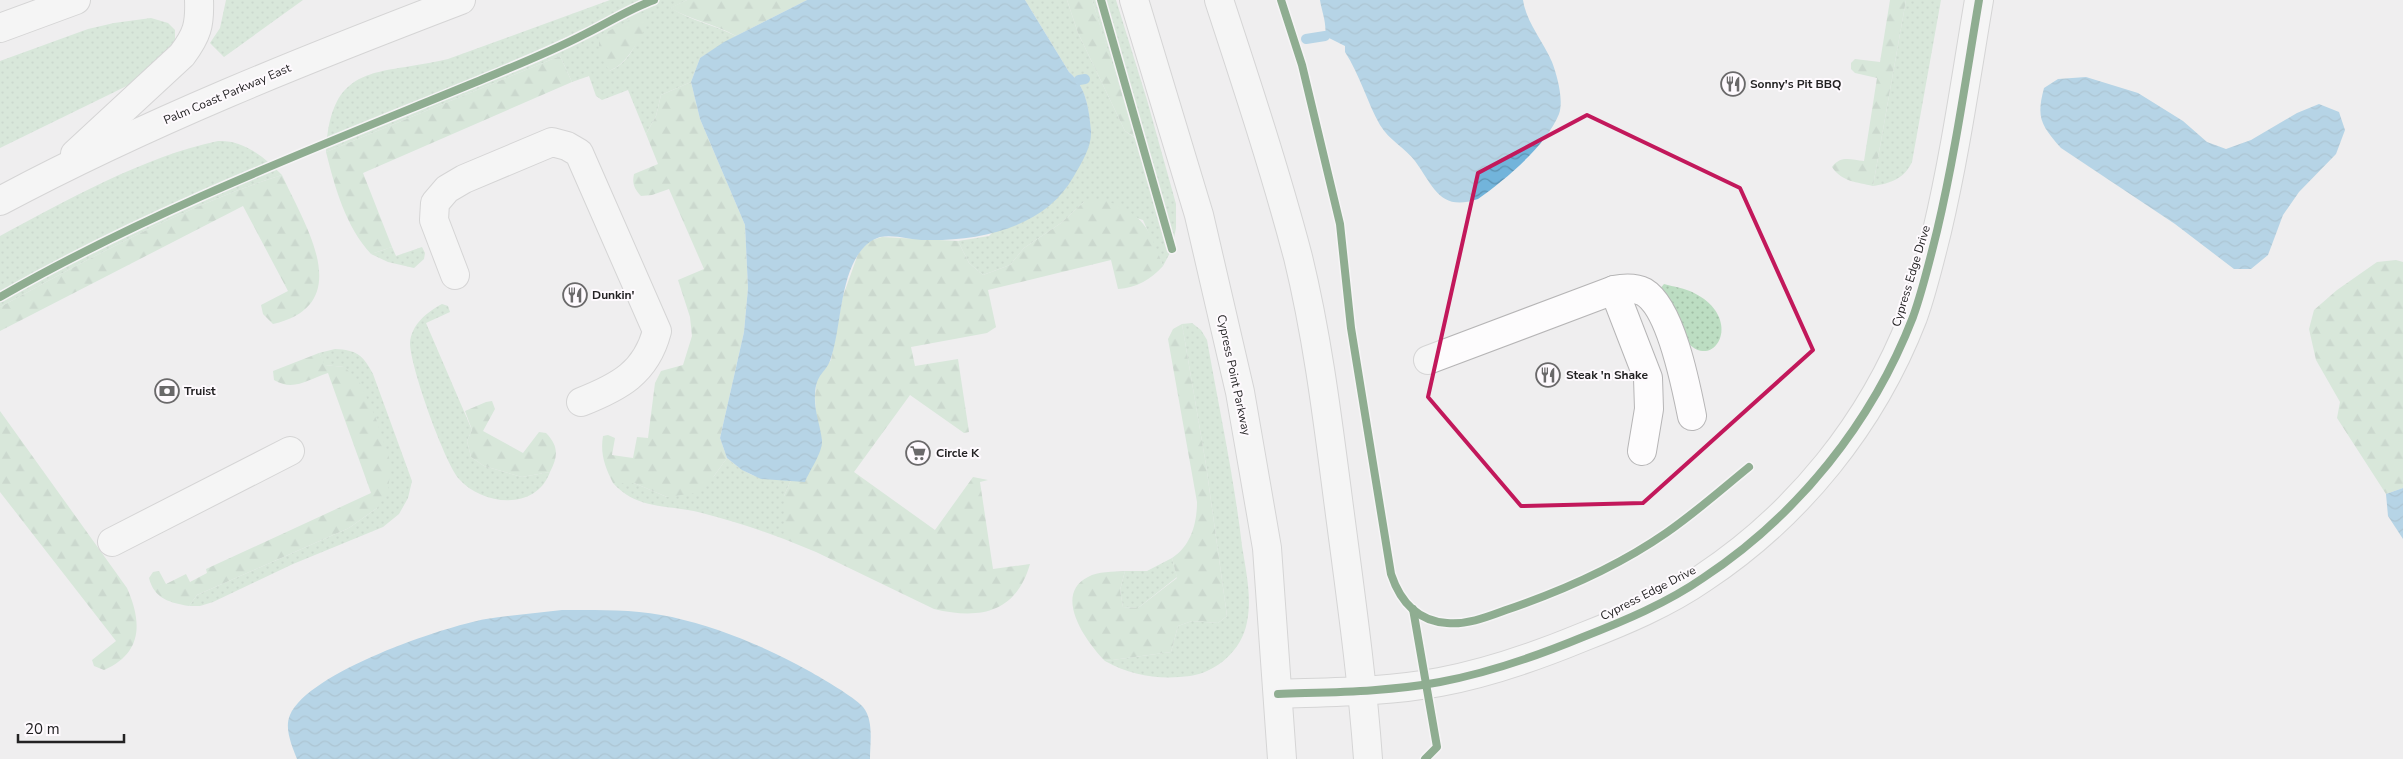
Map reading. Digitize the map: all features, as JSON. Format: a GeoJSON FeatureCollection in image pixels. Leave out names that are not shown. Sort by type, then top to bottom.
{"type":"FeatureCollection","features":[{"type":"Feature","properties":{"kind":"street"},"geometry":{"type":"LineString","coordinates":[[0,28],[76,0]]}},
{"type":"Feature","properties":{"kind":"street"},"geometry":{"type":"LineString","coordinates":[[55,172],[182,55],[194,40],[200,20],[199,0]]}},
{"type":"Feature","properties":{"kind":"street","name":"Palm Coast Parkway East"},"geometry":{"type":"LineString","coordinates":[[0,201],[55,172],[209,100],[461,0]]}},
{"type":"Feature","properties":{"kind":"street","name":"Cypress Point Parkway"},"geometry":{"type":"LineString","coordinates":[[1134,0],[1199,215],[1240,392],[1267,548],[1282,759]]}},
{"type":"Feature","properties":{"kind":"street"},"geometry":{"type":"LineString","coordinates":[[1219,0],[1276,176],[1298,259],[1313,328],[1325,401],[1363,691],[1368,759]]}},
{"type":"Feature","properties":{"kind":"street","name":"Cypress Edge Drive"},"geometry":{"type":"LineString","coordinates":[[1278,694],[1363,691],[1449,680],[1539,655],[1625,620],[1702,579],[1774,524],[1827,466],[1854,429],[1881,385],[1914,313],[1928,266],[1947,187],[1979,0]]}},
{"type":"Feature","properties":{"kind":"street"},"geometry":{"type":"LineString","coordinates":[[455,275],[434,220],[435,203],[447,189],[464,179],[552,142],[567,146],[579,153],[657,330],[652,348],[634,374],[610,390],[581,402]]}},
{"type":"Feature","properties":{"kind":"street"},"geometry":{"type":"LineString","coordinates":[[1428,360],[1614,290],[1634,289],[1644,292],[1654,302],[1673,340],[1692,416]]}},
{"type":"Feature","properties":{"kind":"street"},"geometry":{"type":"LineString","coordinates":[[1614,290],[1648,378],[1649,409],[1642,451]]}},
{"type":"Feature","properties":{"kind":"street"},"geometry":{"type":"LineString","coordinates":[[112,542],[290,451]]}},
{"type":"Feature","properties":{"kind":"highlighted area"},"geometry":{"type":"Polygon","coordinates":[[[1587,115],[1740,188],[1813,350],[1643,503],[1521,506],[1428,397],[1478,173],[1587,115]]]}},
{"type":"Feature","properties":{"kind":"green space"},"geometry":{"type":"Polygon","coordinates":[[[226,0],[303,0],[224,57],[210,43],[220,28],[226,0]]]}},
{"type":"Feature","properties":{"kind":"green space"},"geometry":{"type":"Polygon","coordinates":[[[610,0],[687,0],[671,8],[736,36],[700,58],[691,82],[661,95],[656,116],[646,134],[628,90],[602,100],[596,96],[589,76],[572,82],[560,56],[326,152],[330,122],[337,101],[348,87],[363,77],[380,72],[448,59],[610,0]],[[637,41],[609,71],[622,63],[637,41]]]}},
{"type":"Feature","properties":{"kind":"green space"},"geometry":{"type":"Polygon","coordinates":[[[687,0],[807,0],[736,36],[670,8],[687,0]]]}},
{"type":"Feature","properties":{"kind":"green space"},"geometry":{"type":"Polygon","coordinates":[[[1025,0],[1067,0],[1078,33],[1125,131],[1135,138],[1092,0],[1116,0],[1147,100],[1176,204],[1176,228],[1172,249],[1163,266],[1143,220],[1084,202],[1061,223],[1024,248],[1010,265],[983,275],[969,263],[958,241],[989,236],[1091,134],[1088,108],[1080,85],[1069,72],[1025,0]]]}},
{"type":"Feature","properties":{"kind":"green space"},"geometry":{"type":"Polygon","coordinates":[[[1067,0],[1092,0],[1136,138],[1125,131],[1078,33],[1067,0]]]}},
{"type":"Feature","properties":{"kind":"green space"},"geometry":{"type":"Polygon","coordinates":[[[1890,0],[1906,0],[1873,186],[1845,179],[1832,167],[1835,163],[1843,160],[1864,161],[1877,78],[1855,73],[1851,69],[1851,63],[1855,59],[1880,62],[1890,0]]]}},
{"type":"Feature","properties":{"kind":"green space"},"geometry":{"type":"Polygon","coordinates":[[[1906,0],[1941,0],[1912,162],[1901,176],[1886,183],[1873,186],[1906,0]]]}},
{"type":"Feature","properties":{"kind":"green space"},"geometry":{"type":"Polygon","coordinates":[[[645,12],[648,23],[636,44],[622,63],[609,71],[599,53],[599,36],[645,12]]]}},
{"type":"Feature","properties":{"kind":"green space"},"geometry":{"type":"Polygon","coordinates":[[[151,18],[168,23],[175,30],[175,43],[143,78],[0,148],[0,61],[88,29],[151,18]]]}},
{"type":"Feature","properties":{"kind":"green space"},"geometry":{"type":"Polygon","coordinates":[[[560,56],[572,82],[363,173],[392,247],[371,254],[355,232],[342,206],[326,152],[560,56]]]}},
{"type":"Feature","properties":{"kind":"green space"},"geometry":{"type":"Polygon","coordinates":[[[691,82],[700,119],[745,225],[748,288],[744,332],[720,438],[727,458],[714,476],[695,493],[667,497],[634,483],[613,483],[604,460],[602,443],[603,436],[608,435],[615,438],[612,455],[633,458],[637,437],[648,438],[655,383],[661,371],[683,365],[692,336],[690,317],[678,280],[704,269],[669,189],[652,195],[641,196],[634,186],[633,180],[634,174],[658,164],[646,134],[656,116],[661,95],[691,82]]]}},
{"type":"Feature","properties":{"kind":"green space"},"geometry":{"type":"Polygon","coordinates":[[[218,141],[236,143],[253,151],[282,175],[173,217],[0,307],[0,236],[134,168],[190,148],[218,141]]]}},
{"type":"Feature","properties":{"kind":"green space"},"geometry":{"type":"Polygon","coordinates":[[[282,175],[302,216],[318,260],[319,281],[313,299],[299,314],[273,324],[263,314],[261,305],[288,291],[243,206],[0,331],[0,307],[173,217],[282,175]]]}},
{"type":"Feature","properties":{"kind":"green space"},"geometry":{"type":"Polygon","coordinates":[[[1102,199],[1127,211],[1143,223],[1153,240],[1163,266],[1143,282],[1131,287],[1118,289],[1111,260],[988,290],[996,327],[987,333],[911,347],[915,366],[958,359],[969,432],[964,433],[910,395],[854,472],[935,530],[973,477],[988,480],[980,482],[993,569],[1030,564],[1024,580],[1016,593],[1006,603],[981,613],[966,614],[934,609],[816,552],[784,539],[784,496],[791,480],[805,481],[822,441],[816,419],[815,396],[817,378],[831,360],[843,296],[858,254],[869,241],[882,237],[958,241],[969,263],[983,275],[1010,265],[1024,248],[1061,223],[1084,202],[1102,199]]]}},
{"type":"Feature","properties":{"kind":"green space"},"geometry":{"type":"Polygon","coordinates":[[[392,247],[396,256],[422,247],[425,253],[424,259],[414,268],[388,262],[371,254],[392,247]]]}},
{"type":"Feature","properties":{"kind":"green space"},"geometry":{"type":"Polygon","coordinates":[[[2396,260],[2403,262],[2403,488],[2386,494],[2337,418],[2340,402],[2316,360],[2309,329],[2314,310],[2337,290],[2377,262],[2396,260]]]}},
{"type":"Feature","properties":{"kind":"green space"},"geometry":{"type":"Polygon","coordinates":[[[1664,284],[1691,291],[1709,303],[1718,315],[1722,327],[1716,346],[1708,351],[1699,350],[1684,339],[1659,290],[1664,284]]]}},
{"type":"Feature","properties":{"kind":"green space"},"geometry":{"type":"Polygon","coordinates":[[[442,304],[448,306],[450,312],[426,323],[472,430],[467,441],[471,457],[484,466],[522,477],[550,472],[543,485],[533,493],[521,498],[508,500],[481,495],[459,479],[445,453],[422,391],[411,355],[410,343],[413,330],[421,320],[442,304]]]}},
{"type":"Feature","properties":{"kind":"green space"},"geometry":{"type":"Polygon","coordinates":[[[1192,323],[1201,330],[1207,340],[1226,443],[1248,584],[1247,622],[1240,642],[1234,650],[1219,665],[1210,670],[1190,676],[1146,676],[1125,670],[1105,661],[1171,652],[1178,626],[1192,621],[1218,623],[1227,616],[1206,465],[1182,324],[1192,323]]]}},
{"type":"Feature","properties":{"kind":"green space"},"geometry":{"type":"Polygon","coordinates":[[[1182,324],[1206,465],[1227,616],[1218,623],[1192,621],[1178,626],[1171,652],[1105,661],[1090,643],[1076,619],[1073,595],[1078,585],[1088,577],[1096,574],[1125,571],[1120,590],[1123,607],[1138,608],[1177,578],[1172,558],[1179,553],[1188,541],[1196,518],[1197,502],[1168,339],[1173,329],[1182,324]]]}},
{"type":"Feature","properties":{"kind":"green space"},"geometry":{"type":"Polygon","coordinates":[[[335,349],[354,352],[366,362],[373,374],[412,481],[408,498],[399,514],[383,527],[293,564],[213,602],[200,606],[189,606],[197,595],[349,528],[377,508],[344,367],[324,365],[319,353],[335,349]]]}},
{"type":"Feature","properties":{"kind":"green space"},"geometry":{"type":"Polygon","coordinates":[[[319,353],[325,365],[344,367],[359,381],[375,416],[391,464],[388,491],[377,508],[349,528],[197,595],[189,606],[164,599],[151,585],[149,578],[153,572],[159,571],[166,584],[186,574],[190,582],[207,573],[206,569],[371,493],[328,373],[295,385],[288,385],[274,380],[273,371],[319,353]]]}},
{"type":"Feature","properties":{"kind":"green space"},"geometry":{"type":"Polygon","coordinates":[[[492,401],[495,409],[483,431],[523,453],[539,432],[546,433],[553,442],[556,452],[555,461],[550,472],[522,477],[484,466],[471,457],[467,441],[472,430],[465,411],[492,401]]]}},
{"type":"Feature","properties":{"kind":"green space"},"geometry":{"type":"Polygon","coordinates":[[[0,411],[127,588],[135,613],[136,635],[126,655],[117,663],[104,670],[94,666],[92,660],[116,641],[0,492],[0,411]]]}},
{"type":"Feature","properties":{"kind":"green space"},"geometry":{"type":"Polygon","coordinates":[[[727,458],[750,474],[764,478],[791,480],[784,496],[784,539],[690,510],[643,502],[623,492],[613,483],[634,483],[667,497],[714,476],[727,458]]]}},
{"type":"Feature","properties":{"kind":"green space"},"geometry":{"type":"Polygon","coordinates":[[[1172,558],[1177,577],[1138,608],[1123,607],[1120,590],[1125,571],[1147,571],[1172,558]]]}},
{"type":"Feature","properties":{"kind":"water"},"geometry":{"type":"Polygon","coordinates":[[[807,0],[1025,0],[1069,72],[1083,91],[1088,106],[1091,136],[1083,160],[1062,194],[1029,219],[1009,228],[968,238],[926,240],[891,236],[880,237],[871,241],[862,249],[848,275],[831,358],[817,382],[815,407],[822,445],[805,482],[761,479],[742,470],[727,458],[720,438],[744,332],[748,288],[745,225],[700,119],[691,82],[700,58],[724,42],[807,0]]]}},
{"type":"Feature","properties":{"kind":"water"},"geometry":{"type":"Polygon","coordinates":[[[1320,0],[1523,0],[1531,24],[1552,62],[1558,80],[1561,102],[1559,114],[1553,126],[1524,161],[1501,182],[1478,199],[1465,202],[1446,200],[1433,188],[1411,156],[1380,125],[1345,52],[1345,46],[1325,36],[1325,22],[1320,0]]]}},
{"type":"Feature","properties":{"kind":"water"},"geometry":{"type":"Polygon","coordinates":[[[2086,77],[2138,93],[2183,121],[2207,142],[2226,149],[2251,140],[2297,113],[2319,104],[2339,112],[2345,130],[2336,154],[2299,192],[2283,215],[2268,255],[2251,269],[2234,269],[2175,224],[2061,148],[2049,133],[2042,121],[2040,107],[2044,88],[2058,79],[2086,77]]]}},
{"type":"Feature","properties":{"kind":"water"},"geometry":{"type":"Polygon","coordinates":[[[2403,488],[2403,539],[2388,516],[2386,494],[2403,488]]]}},
{"type":"Feature","properties":{"kind":"water"},"geometry":{"type":"Polygon","coordinates":[[[562,610],[631,611],[658,614],[690,621],[742,639],[776,654],[830,683],[863,707],[869,718],[870,725],[870,759],[297,759],[288,731],[288,720],[302,699],[322,683],[379,654],[439,631],[486,619],[562,610]]]}},
{"type":"Feature","properties":{"kind":"waterway"},"geometry":{"type":"LineString","coordinates":[[1306,39],[1325,36]]}},
{"type":"Feature","properties":{"kind":"waterway"},"geometry":{"type":"LineString","coordinates":[[1079,80],[1085,79]]}},
{"type":"Feature","properties":{"kind":"cycle path"},"geometry":{"type":"LineString","coordinates":[[0,297],[57,265],[175,208],[295,156],[543,54],[654,0]]}},
{"type":"Feature","properties":{"kind":"cycle path"},"geometry":{"type":"LineString","coordinates":[[1101,0],[1172,249]]}},
{"type":"Feature","properties":{"kind":"cycle path"},"geometry":{"type":"LineString","coordinates":[[1281,0],[1302,65],[1340,224],[1351,328],[1391,574],[1399,593],[1411,608],[1418,614],[1436,621],[1462,623],[1477,620],[1527,603],[1568,586],[1628,557],[1666,533],[1749,467]]}},
{"type":"Feature","properties":{"kind":"cycle path"},"geometry":{"type":"LineString","coordinates":[[1278,694],[1400,688],[1440,682],[1476,674],[1548,651],[1629,618],[1689,587],[1738,553],[1770,526],[1800,496],[1854,430],[1896,356],[1913,317],[1937,231],[1949,174],[1979,0]]}},
{"type":"Feature","properties":{"kind":"cycle path"},"geometry":{"type":"LineString","coordinates":[[1413,609],[1437,747],[1425,759]]}},
{"type":"Feature","properties":{"kind":"place","name":"Sonny's Pit BBQ"},"geometry":{"type":"Point","coordinates":[1733,84]}},
{"type":"Feature","properties":{"kind":"place","name":"Dunkin'"},"geometry":{"type":"Point","coordinates":[575,295]}},
{"type":"Feature","properties":{"kind":"place","name":"Steak 'n Shake"},"geometry":{"type":"Point","coordinates":[1548,375]}},
{"type":"Feature","properties":{"kind":"place","name":"Truist"},"geometry":{"type":"Point","coordinates":[167,391]}},
{"type":"Feature","properties":{"kind":"place","name":"Circle K"},"geometry":{"type":"Point","coordinates":[918,453]}}]}
